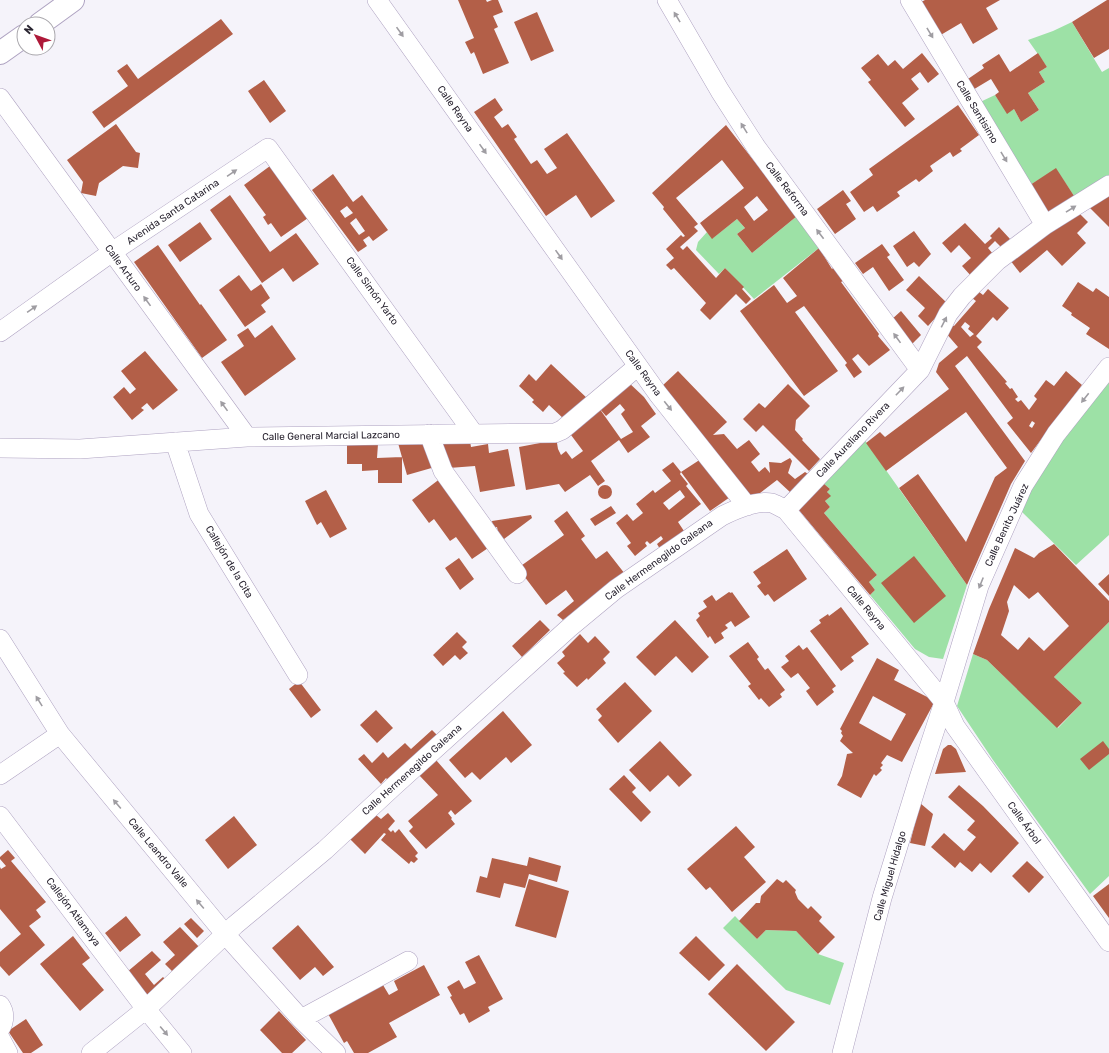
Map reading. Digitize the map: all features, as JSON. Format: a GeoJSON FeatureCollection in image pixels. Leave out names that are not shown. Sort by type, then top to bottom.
{"type":"FeatureCollection","features":[{"type":"Feature","properties":{"kind":"main road"},"geometry":{"type":"LineString","coordinates":[[51,16],[73,0]]}},
{"type":"Feature","properties":{"kind":"main road"},"geometry":{"type":"LineString","coordinates":[[0,53],[16,42]]}},
{"type":"Feature","properties":{"kind":"street","name":"Calle Reyna"},"geometry":{"type":"LineString","coordinates":[[377,0],[658,394],[747,506],[771,503],[786,510],[944,702]]}},
{"type":"Feature","properties":{"kind":"street","name":"Calle Reforma"},"geometry":{"type":"LineString","coordinates":[[667,0],[720,91],[756,147],[920,370]]}},
{"type":"Feature","properties":{"kind":"street","name":"Calle Santisimo"},"geometry":{"type":"LineString","coordinates":[[910,0],[1045,225]]}},
{"type":"Feature","properties":{"kind":"street","name":"Calle Arturo"},"geometry":{"type":"LineString","coordinates":[[0,98],[247,437]]}},
{"type":"Feature","properties":{"kind":"street","name":"Avenida Santa Catarina"},"geometry":{"type":"LineString","coordinates":[[0,332],[112,252],[268,148]]}},
{"type":"Feature","properties":{"kind":"street","name":"Calle Simón Yarto"},"geometry":{"type":"LineString","coordinates":[[268,148],[474,434]]}},
{"type":"Feature","properties":{"kind":"street","name":"Calle Aureliano Rivera"},"geometry":{"type":"LineString","coordinates":[[786,510],[920,370],[942,324],[954,305],[997,261],[1045,225],[1109,185]]}},
{"type":"Feature","properties":{"kind":"street","name":"Calle General Marcial Lazcano"},"geometry":{"type":"LineString","coordinates":[[0,448],[80,448],[247,437],[548,433],[558,431],[638,366]]}},
{"type":"Feature","properties":{"kind":"street","name":"Calle Benito Juárez"},"geometry":{"type":"LineString","coordinates":[[944,702],[979,586],[1023,486],[1056,434],[1109,367]]}},
{"type":"Feature","properties":{"kind":"street"},"geometry":{"type":"LineString","coordinates":[[429,434],[443,471],[517,574]]}},
{"type":"Feature","properties":{"kind":"street","name":"Callejón de la Cita"},"geometry":{"type":"LineString","coordinates":[[175,442],[199,514],[298,676]]}},
{"type":"Feature","properties":{"kind":"street","name":"Calle Hermenegildo Galeana"},"geometry":{"type":"LineString","coordinates":[[91,1053],[146,1009],[225,934],[325,850],[399,781],[569,628],[616,589],[714,520],[747,506]]}},
{"type":"Feature","properties":{"kind":"street","name":"Calle Leandro Valle"},"geometry":{"type":"LineString","coordinates":[[0,639],[60,734],[225,934],[301,1019],[336,1053]]}},
{"type":"Feature","properties":{"kind":"street","name":"Calle Árbol"},"geometry":{"type":"LineString","coordinates":[[944,702],[955,726],[1109,942]]}},
{"type":"Feature","properties":{"kind":"street","name":"Calle Miguel Hidalgo"},"geometry":{"type":"LineString","coordinates":[[842,1053],[882,898],[944,702]]}},
{"type":"Feature","properties":{"kind":"street"},"geometry":{"type":"LineString","coordinates":[[0,775],[60,734]]}},
{"type":"Feature","properties":{"kind":"street","name":"Callejón Atlamaya"},"geometry":{"type":"LineString","coordinates":[[0,816],[146,1009],[182,1053]]}},
{"type":"Feature","properties":{"kind":"street"},"geometry":{"type":"LineString","coordinates":[[301,1019],[408,961]]}},
{"type":"Feature","properties":{"kind":"street"},"geometry":{"type":"LineString","coordinates":[[0,1005],[3,1010],[4,1023],[0,1029]]}},
{"type":"Feature","properties":{"kind":"street"},"geometry":{"type":"LineString","coordinates":[[0,1038],[8,1053]]}},
{"type":"Feature","properties":{"kind":"green space"},"geometry":{"type":"Polygon","coordinates":[[[1072,22],[1102,72],[1109,68],[1109,178],[1076,199],[1056,169],[1027,187],[978,103],[995,95],[1007,113],[1014,109],[1021,122],[1039,110],[1028,93],[1045,82],[1039,72],[1047,67],[1028,40],[1072,22]]]}},
{"type":"Feature","properties":{"kind":"green space"},"geometry":{"type":"Polygon","coordinates":[[[797,216],[819,248],[754,299],[725,268],[719,274],[696,250],[698,242],[707,232],[713,238],[737,219],[745,228],[737,234],[752,253],[797,216]]]}},
{"type":"Feature","properties":{"kind":"green space"},"geometry":{"type":"Polygon","coordinates":[[[1109,382],[1109,535],[1076,565],[1022,512],[1031,490],[1060,442],[1109,382]]]}},
{"type":"Feature","properties":{"kind":"green space"},"geometry":{"type":"Polygon","coordinates":[[[864,439],[967,585],[943,659],[929,657],[915,649],[870,595],[875,590],[869,582],[877,575],[824,513],[830,507],[825,501],[830,496],[827,492],[830,489],[823,483],[864,439]]]}},
{"type":"Feature","properties":{"kind":"green space"},"geometry":{"type":"Polygon","coordinates":[[[1109,622],[1109,876],[1090,894],[993,760],[957,706],[973,654],[987,660],[1058,728],[1082,703],[1054,677],[1109,622]]]}},
{"type":"Feature","properties":{"kind":"green space"},"geometry":{"type":"Polygon","coordinates":[[[735,916],[757,939],[766,930],[796,931],[818,954],[844,963],[830,1005],[786,990],[723,928],[735,916]]]}},
{"type":"Feature","properties":{"kind":"building"},"geometry":{"type":"Polygon","coordinates":[[[458,0],[486,0],[487,2],[498,0],[503,12],[493,16],[498,27],[494,29],[509,63],[483,74],[474,52],[471,54],[465,42],[474,38],[458,0]]]}},
{"type":"Feature","properties":{"kind":"building"},"geometry":{"type":"Polygon","coordinates":[[[925,0],[1000,0],[986,8],[998,29],[973,44],[961,23],[939,36],[919,3],[925,0]]]}},
{"type":"Feature","properties":{"kind":"building"},"geometry":{"type":"Polygon","coordinates":[[[1109,0],[1109,49],[1094,58],[1072,22],[1109,0]]]}},
{"type":"Feature","properties":{"kind":"building"},"geometry":{"type":"Polygon","coordinates":[[[537,12],[554,51],[531,61],[514,22],[537,12]]]}},
{"type":"Feature","properties":{"kind":"building"},"geometry":{"type":"Polygon","coordinates":[[[221,19],[233,34],[104,128],[92,112],[128,86],[117,71],[127,64],[138,79],[221,19]]]}},
{"type":"Feature","properties":{"kind":"building"},"geometry":{"type":"Polygon","coordinates":[[[922,53],[939,74],[928,83],[920,72],[911,79],[919,89],[902,103],[915,119],[905,127],[868,82],[871,80],[861,68],[878,54],[888,66],[895,60],[903,69],[922,53]]]}},
{"type":"Feature","properties":{"kind":"building"},"geometry":{"type":"Polygon","coordinates":[[[1038,53],[1047,67],[1039,72],[1045,82],[1028,93],[1039,110],[1021,122],[1014,109],[1007,114],[995,95],[999,92],[991,79],[971,91],[965,81],[984,68],[982,65],[999,54],[1010,72],[1038,53]]]}},
{"type":"Feature","properties":{"kind":"building"},"geometry":{"type":"Polygon","coordinates":[[[264,80],[286,111],[270,123],[248,91],[264,80]]]}},
{"type":"Feature","properties":{"kind":"building"},"geometry":{"type":"Polygon","coordinates":[[[495,98],[503,110],[494,117],[502,128],[508,124],[517,137],[514,139],[531,164],[537,160],[547,174],[557,168],[544,149],[567,133],[615,201],[591,218],[576,195],[546,216],[474,112],[495,98]]]}},
{"type":"Feature","properties":{"kind":"building"},"geometry":{"type":"Polygon","coordinates":[[[958,105],[979,135],[960,149],[962,151],[953,157],[950,152],[930,166],[933,171],[919,182],[916,179],[897,192],[900,196],[877,212],[873,206],[864,212],[850,192],[873,175],[869,169],[958,105]]]}},
{"type":"Feature","properties":{"kind":"building"},"geometry":{"type":"Polygon","coordinates":[[[116,124],[136,152],[140,153],[138,168],[123,166],[99,183],[96,196],[81,193],[83,182],[67,160],[116,124]]]}},
{"type":"Feature","properties":{"kind":"building"},"geometry":{"type":"Polygon","coordinates":[[[726,125],[797,216],[752,253],[737,234],[745,228],[737,219],[712,239],[700,223],[744,188],[722,160],[676,198],[698,224],[694,227],[698,231],[680,247],[683,250],[687,246],[716,278],[725,268],[744,287],[742,289],[751,299],[746,304],[736,294],[710,320],[700,310],[706,303],[674,268],[671,270],[666,265],[674,258],[666,249],[681,235],[683,237],[685,236],[652,193],[726,125]],[[757,196],[744,207],[754,221],[768,210],[757,196]]]}},
{"type":"Feature","properties":{"kind":"building"},"geometry":{"type":"Polygon","coordinates":[[[270,166],[308,218],[281,237],[271,223],[268,225],[263,217],[266,215],[244,185],[270,166]]]}},
{"type":"Feature","properties":{"kind":"building"},"geometry":{"type":"Polygon","coordinates":[[[1056,168],[1076,199],[1047,218],[1027,187],[1056,168]]]}},
{"type":"Feature","properties":{"kind":"building"},"geometry":{"type":"Polygon","coordinates":[[[333,174],[353,202],[362,195],[388,230],[373,241],[369,236],[363,240],[367,246],[358,252],[312,190],[333,174]],[[347,206],[340,211],[345,218],[353,213],[347,206]],[[356,218],[350,223],[359,235],[365,231],[356,218]]]}},
{"type":"Feature","properties":{"kind":"building"},"geometry":{"type":"Polygon","coordinates":[[[843,190],[851,201],[846,204],[856,219],[835,234],[817,209],[843,190]]]}},
{"type":"Feature","properties":{"kind":"building"},"geometry":{"type":"Polygon","coordinates":[[[230,195],[270,252],[296,233],[319,264],[293,282],[283,268],[262,283],[210,210],[230,195]]]}},
{"type":"Feature","properties":{"kind":"building"},"geometry":{"type":"Polygon","coordinates":[[[1109,196],[1109,227],[1089,207],[1109,196]]]}},
{"type":"Feature","properties":{"kind":"building"},"geometry":{"type":"Polygon","coordinates":[[[1079,213],[1088,222],[1077,233],[1086,243],[1062,266],[1047,250],[1020,273],[1010,260],[1079,213]]]}},
{"type":"Feature","properties":{"kind":"building"},"geometry":{"type":"Polygon","coordinates":[[[200,222],[212,239],[180,262],[168,245],[200,222]]]}},
{"type":"Feature","properties":{"kind":"building"},"geometry":{"type":"Polygon","coordinates":[[[965,223],[985,244],[992,238],[990,236],[999,227],[1010,239],[1001,247],[995,241],[988,248],[993,254],[972,277],[962,266],[971,258],[959,245],[951,253],[942,243],[965,223]]]}},
{"type":"Feature","properties":{"kind":"building"},"geometry":{"type":"Polygon","coordinates":[[[914,231],[931,254],[919,267],[914,262],[907,267],[893,246],[914,231]]]}},
{"type":"Feature","properties":{"kind":"building"},"geometry":{"type":"Polygon","coordinates":[[[882,244],[890,255],[887,257],[904,280],[889,291],[873,267],[863,274],[855,263],[882,244]]]}},
{"type":"Feature","properties":{"kind":"building"},"geometry":{"type":"Polygon","coordinates":[[[158,245],[200,305],[201,304],[227,340],[202,358],[134,262],[158,245]]]}},
{"type":"Feature","properties":{"kind":"building"},"geometry":{"type":"Polygon","coordinates":[[[819,248],[832,269],[835,266],[845,280],[841,282],[879,334],[878,336],[890,350],[869,366],[858,354],[852,359],[862,372],[854,378],[845,365],[847,363],[804,306],[795,312],[838,371],[804,396],[740,311],[774,285],[787,303],[797,296],[783,278],[819,248]]]}},
{"type":"Feature","properties":{"kind":"building"},"geometry":{"type":"Polygon","coordinates":[[[239,275],[251,291],[261,284],[270,298],[261,305],[266,312],[245,327],[219,290],[239,275]]]}},
{"type":"Feature","properties":{"kind":"building"},"geometry":{"type":"Polygon","coordinates":[[[919,276],[948,304],[928,326],[918,316],[925,308],[906,290],[919,276]]]}},
{"type":"Feature","properties":{"kind":"building"},"geometry":{"type":"Polygon","coordinates":[[[1078,282],[1093,292],[1096,288],[1109,297],[1109,349],[1086,334],[1090,328],[1071,315],[1072,313],[1062,306],[1078,282]]]}},
{"type":"Feature","properties":{"kind":"building"},"geometry":{"type":"Polygon","coordinates":[[[988,289],[1009,308],[997,321],[993,317],[976,336],[982,342],[977,347],[1007,382],[1005,383],[1010,389],[1012,388],[1018,397],[1015,399],[1018,402],[1021,400],[1029,410],[1037,399],[1034,396],[1046,380],[1054,386],[1066,371],[1082,385],[1031,453],[1007,423],[1013,418],[967,356],[955,366],[1025,461],[1011,484],[967,585],[899,488],[918,474],[966,542],[995,477],[1007,468],[966,412],[886,471],[866,443],[880,432],[885,437],[949,389],[936,372],[939,363],[958,347],[945,332],[947,324],[954,326],[976,301],[972,298],[978,291],[983,295],[988,289]],[[965,322],[961,327],[970,337],[974,334],[968,329],[970,326],[965,322]],[[1032,421],[1029,426],[1032,428],[1035,423],[1032,421]]]}},
{"type":"Feature","properties":{"kind":"building"},"geometry":{"type":"Polygon","coordinates":[[[901,311],[921,335],[911,345],[891,320],[901,311]]]}},
{"type":"Feature","properties":{"kind":"building"},"geometry":{"type":"Polygon","coordinates":[[[272,325],[296,359],[245,396],[221,362],[244,346],[237,335],[248,328],[255,338],[272,325]]]}},
{"type":"Feature","properties":{"kind":"building"},"geometry":{"type":"Polygon","coordinates":[[[145,351],[178,390],[153,410],[147,403],[141,408],[144,410],[132,420],[113,397],[124,387],[130,394],[136,389],[121,371],[145,351]]]}},
{"type":"Feature","properties":{"kind":"building"},"geometry":{"type":"Polygon","coordinates":[[[551,364],[589,400],[565,420],[549,405],[543,412],[532,402],[534,400],[519,386],[529,374],[536,381],[551,364]]]}},
{"type":"Feature","properties":{"kind":"building"},"geometry":{"type":"Polygon","coordinates":[[[678,371],[727,422],[713,435],[724,434],[737,449],[749,440],[760,454],[751,462],[759,472],[765,467],[770,473],[769,462],[781,463],[790,458],[792,461],[788,473],[795,479],[805,472],[808,474],[791,493],[777,480],[751,500],[661,387],[678,371]]]}},
{"type":"Feature","properties":{"kind":"building"},"geometry":{"type":"Polygon","coordinates":[[[627,381],[644,397],[656,414],[641,426],[650,437],[628,453],[619,440],[591,461],[605,481],[598,486],[590,475],[565,492],[559,484],[526,490],[519,447],[540,443],[540,440],[556,437],[558,449],[561,455],[566,451],[572,459],[583,451],[568,431],[627,381]],[[620,404],[606,416],[599,408],[621,439],[633,432],[621,414],[625,410],[620,404]]]}},
{"type":"Feature","properties":{"kind":"building"},"geometry":{"type":"Polygon","coordinates":[[[788,384],[810,406],[796,420],[795,430],[803,439],[802,440],[820,459],[809,471],[763,425],[756,432],[743,419],[759,403],[765,408],[788,384]]]}},
{"type":"Feature","properties":{"kind":"building"},"geometry":{"type":"Polygon","coordinates":[[[470,441],[471,447],[488,444],[489,453],[508,449],[515,486],[480,492],[475,466],[449,468],[438,442],[470,441]]]}},
{"type":"Feature","properties":{"kind":"building"},"geometry":{"type":"Polygon","coordinates":[[[425,442],[435,467],[407,475],[398,443],[425,442]]]}},
{"type":"Feature","properties":{"kind":"building"},"geometry":{"type":"Polygon","coordinates":[[[347,444],[378,444],[377,458],[402,457],[402,483],[378,483],[378,470],[362,471],[362,464],[347,464],[347,444]]]}},
{"type":"Feature","properties":{"kind":"building"},"geometry":{"type":"Polygon","coordinates":[[[701,459],[733,495],[710,511],[681,472],[701,459]]]}},
{"type":"Feature","properties":{"kind":"building"},"geometry":{"type":"Polygon","coordinates":[[[673,462],[688,484],[686,486],[701,504],[678,522],[684,531],[660,549],[657,544],[663,539],[661,536],[650,544],[647,541],[645,543],[647,546],[635,556],[627,546],[631,543],[616,523],[627,514],[633,521],[643,513],[636,504],[653,490],[655,493],[671,481],[662,470],[673,462]],[[680,490],[663,503],[669,510],[685,497],[680,490]]]}},
{"type":"Feature","properties":{"kind":"building"},"geometry":{"type":"Polygon","coordinates":[[[441,478],[491,546],[472,559],[456,537],[450,541],[434,519],[429,523],[412,500],[441,478]]]}},
{"type":"Feature","properties":{"kind":"building"},"geometry":{"type":"Polygon","coordinates":[[[823,483],[830,489],[827,492],[831,496],[825,501],[830,507],[824,513],[877,575],[869,582],[875,590],[870,595],[798,509],[823,483]]]}},
{"type":"Feature","properties":{"kind":"building"},"geometry":{"type":"Polygon","coordinates":[[[605,485],[610,487],[612,492],[610,497],[605,499],[600,497],[598,492],[600,487],[605,485]]]}},
{"type":"Feature","properties":{"kind":"building"},"geometry":{"type":"Polygon","coordinates":[[[326,490],[347,529],[330,538],[321,522],[317,525],[305,501],[326,490]]]}},
{"type":"Feature","properties":{"kind":"building"},"geometry":{"type":"Polygon","coordinates":[[[611,506],[616,513],[595,526],[590,519],[611,506]]]}},
{"type":"Feature","properties":{"kind":"building"},"geometry":{"type":"Polygon","coordinates":[[[567,511],[585,536],[581,539],[596,559],[607,551],[625,574],[563,620],[557,615],[574,601],[566,590],[546,605],[518,568],[564,535],[554,521],[567,511]]]}},
{"type":"Feature","properties":{"kind":"building"},"geometry":{"type":"Polygon","coordinates":[[[531,515],[532,518],[500,542],[497,527],[493,528],[492,521],[531,515]]]}},
{"type":"Feature","properties":{"kind":"building"},"geometry":{"type":"Polygon","coordinates":[[[1054,544],[1109,601],[1109,622],[1054,677],[1082,703],[1057,728],[987,660],[973,654],[989,609],[1015,548],[1034,558],[1039,553],[1054,544]],[[1014,585],[1007,602],[1009,611],[1001,635],[1018,650],[1029,637],[1044,651],[1069,626],[1038,592],[1029,599],[1014,585]]]}},
{"type":"Feature","properties":{"kind":"building"},"geometry":{"type":"Polygon","coordinates":[[[787,549],[807,579],[774,602],[768,594],[765,596],[757,586],[761,583],[753,572],[787,549]]]}},
{"type":"Feature","properties":{"kind":"building"},"geometry":{"type":"Polygon","coordinates":[[[914,556],[946,596],[914,623],[881,583],[914,556]]]}},
{"type":"Feature","properties":{"kind":"building"},"geometry":{"type":"Polygon","coordinates":[[[459,558],[474,579],[460,590],[445,568],[459,558]]]}},
{"type":"Feature","properties":{"kind":"building"},"geometry":{"type":"Polygon","coordinates":[[[1109,574],[1109,596],[1098,584],[1109,574]]]}},
{"type":"Feature","properties":{"kind":"building"},"geometry":{"type":"Polygon","coordinates":[[[729,592],[732,592],[750,617],[735,627],[731,621],[725,625],[728,628],[721,633],[724,638],[715,644],[710,636],[708,638],[696,620],[700,616],[698,613],[707,607],[703,601],[712,595],[716,601],[729,592]]]}},
{"type":"Feature","properties":{"kind":"building"},"geometry":{"type":"Polygon","coordinates":[[[841,607],[869,644],[851,657],[854,661],[841,671],[810,631],[821,623],[819,620],[828,614],[829,616],[841,607]]]}},
{"type":"Feature","properties":{"kind":"building"},"geometry":{"type":"Polygon","coordinates":[[[540,620],[550,630],[522,657],[512,646],[540,620]]]}},
{"type":"Feature","properties":{"kind":"building"},"geometry":{"type":"Polygon","coordinates":[[[675,620],[709,657],[692,673],[676,656],[655,676],[636,657],[675,620]]]}},
{"type":"Feature","properties":{"kind":"building"},"geometry":{"type":"Polygon","coordinates":[[[457,632],[467,642],[462,647],[468,653],[460,660],[455,655],[443,666],[433,655],[457,632]]]}},
{"type":"Feature","properties":{"kind":"building"},"geometry":{"type":"Polygon","coordinates":[[[580,634],[588,643],[595,636],[610,652],[603,659],[606,663],[588,680],[587,678],[577,687],[563,673],[565,672],[557,663],[565,656],[562,652],[580,634]]]}},
{"type":"Feature","properties":{"kind":"building"},"geometry":{"type":"Polygon","coordinates":[[[748,642],[759,657],[757,659],[765,670],[768,668],[785,690],[780,694],[782,697],[769,707],[761,698],[759,700],[748,686],[751,684],[729,656],[748,642]]]}},
{"type":"Feature","properties":{"kind":"building"},"geometry":{"type":"Polygon","coordinates":[[[799,645],[803,650],[807,647],[836,686],[832,689],[834,692],[817,706],[806,691],[810,688],[798,673],[791,678],[781,667],[789,661],[785,656],[799,645]]]}},
{"type":"Feature","properties":{"kind":"building"},"geometry":{"type":"Polygon","coordinates":[[[877,658],[899,670],[894,680],[935,701],[902,762],[887,755],[881,763],[883,765],[880,768],[882,770],[876,776],[874,774],[861,798],[837,785],[842,776],[847,754],[853,753],[840,741],[843,736],[840,729],[877,658]],[[873,696],[859,723],[891,741],[906,714],[873,696]]]}},
{"type":"Feature","properties":{"kind":"building"},"geometry":{"type":"Polygon","coordinates":[[[299,681],[321,710],[311,718],[289,689],[299,681]]]}},
{"type":"Feature","properties":{"kind":"building"},"geometry":{"type":"Polygon","coordinates":[[[625,682],[652,711],[618,743],[598,720],[602,716],[596,709],[625,682]]]}},
{"type":"Feature","properties":{"kind":"building"},"geometry":{"type":"Polygon","coordinates":[[[376,710],[393,728],[377,743],[360,725],[376,710]]]}},
{"type":"Feature","properties":{"kind":"building"},"geometry":{"type":"Polygon","coordinates":[[[503,711],[532,745],[511,763],[506,757],[480,780],[472,772],[465,778],[449,760],[503,711]]]}},
{"type":"Feature","properties":{"kind":"building"},"geometry":{"type":"Polygon","coordinates":[[[432,730],[440,738],[391,784],[386,778],[381,784],[358,759],[364,754],[372,763],[383,752],[388,758],[405,743],[411,749],[432,730]]]}},
{"type":"Feature","properties":{"kind":"building"},"geometry":{"type":"Polygon","coordinates":[[[660,741],[692,775],[679,787],[668,775],[650,792],[629,770],[660,741]]]}},
{"type":"Feature","properties":{"kind":"building"},"geometry":{"type":"Polygon","coordinates":[[[1103,741],[1109,749],[1109,754],[1089,770],[1080,759],[1103,741]]]}},
{"type":"Feature","properties":{"kind":"building"},"geometry":{"type":"Polygon","coordinates":[[[948,745],[951,745],[956,749],[966,772],[935,774],[943,749],[948,745]]]}},
{"type":"Feature","properties":{"kind":"building"},"geometry":{"type":"Polygon","coordinates":[[[436,760],[472,801],[455,815],[451,810],[448,813],[455,824],[426,849],[409,831],[413,827],[408,821],[438,795],[419,775],[436,760]]]}},
{"type":"Feature","properties":{"kind":"building"},"geometry":{"type":"Polygon","coordinates":[[[624,775],[636,788],[632,792],[651,812],[641,822],[609,789],[624,775]]]}},
{"type":"Feature","properties":{"kind":"building"},"geometry":{"type":"Polygon","coordinates":[[[959,785],[983,806],[1019,843],[991,873],[980,863],[972,872],[960,862],[955,868],[931,847],[944,833],[964,851],[976,837],[967,830],[975,821],[948,797],[959,785]]]}},
{"type":"Feature","properties":{"kind":"building"},"geometry":{"type":"Polygon","coordinates":[[[920,803],[933,814],[925,846],[910,843],[920,803]]]}},
{"type":"Feature","properties":{"kind":"building"},"geometry":{"type":"Polygon","coordinates":[[[388,813],[395,821],[388,829],[391,832],[393,830],[395,833],[399,829],[418,853],[415,856],[418,859],[414,863],[411,861],[409,864],[381,840],[386,834],[384,833],[365,854],[350,839],[376,815],[381,819],[388,813]]]}},
{"type":"Feature","properties":{"kind":"building"},"geometry":{"type":"Polygon","coordinates":[[[234,816],[257,845],[228,869],[205,840],[234,816]]]}},
{"type":"Feature","properties":{"kind":"building"},"geometry":{"type":"Polygon","coordinates":[[[736,826],[755,847],[744,857],[766,882],[732,912],[710,887],[706,890],[687,869],[736,826]]]}},
{"type":"Feature","properties":{"kind":"building"},"geometry":{"type":"Polygon","coordinates":[[[8,850],[15,858],[11,861],[46,902],[36,910],[41,917],[29,926],[45,945],[9,976],[0,966],[0,952],[21,934],[0,909],[0,867],[1,869],[6,866],[0,857],[8,850]]]}},
{"type":"Feature","properties":{"kind":"building"},"geometry":{"type":"Polygon","coordinates":[[[529,857],[561,866],[557,882],[529,874],[525,888],[504,883],[500,898],[476,892],[480,876],[487,878],[492,858],[527,866],[529,857]]]}},
{"type":"Feature","properties":{"kind":"building"},"geometry":{"type":"Polygon","coordinates":[[[1027,861],[1044,877],[1029,893],[1012,876],[1027,861]]]}},
{"type":"Feature","properties":{"kind":"building"},"geometry":{"type":"Polygon","coordinates":[[[529,879],[569,891],[556,938],[515,926],[529,879]]]}},
{"type":"Feature","properties":{"kind":"building"},"geometry":{"type":"Polygon","coordinates":[[[777,879],[783,883],[786,880],[796,890],[795,892],[798,899],[808,909],[811,906],[822,917],[819,921],[835,937],[818,954],[796,931],[766,930],[757,939],[739,921],[756,903],[760,903],[761,896],[777,879]]]}},
{"type":"Feature","properties":{"kind":"building"},"geometry":{"type":"Polygon","coordinates":[[[1109,884],[1109,918],[1093,896],[1109,884]]]}},
{"type":"Feature","properties":{"kind":"building"},"geometry":{"type":"Polygon","coordinates":[[[126,916],[141,935],[120,952],[105,933],[126,916]]]}},
{"type":"Feature","properties":{"kind":"building"},"geometry":{"type":"Polygon","coordinates":[[[191,918],[204,931],[197,938],[184,924],[191,918]]]}},
{"type":"Feature","properties":{"kind":"building"},"geometry":{"type":"Polygon","coordinates":[[[298,925],[334,967],[323,976],[315,967],[300,980],[272,948],[298,925]]]}},
{"type":"Feature","properties":{"kind":"building"},"geometry":{"type":"Polygon","coordinates":[[[180,927],[201,949],[175,974],[165,964],[175,955],[163,942],[180,927]]]}},
{"type":"Feature","properties":{"kind":"building"},"geometry":{"type":"Polygon","coordinates":[[[73,936],[90,958],[82,964],[104,990],[80,1011],[40,964],[73,936]]]}},
{"type":"Feature","properties":{"kind":"building"},"geometry":{"type":"Polygon","coordinates":[[[696,936],[725,965],[709,981],[679,953],[696,936]]]}},
{"type":"Feature","properties":{"kind":"building"},"geometry":{"type":"Polygon","coordinates":[[[152,951],[161,960],[145,974],[154,985],[163,977],[168,982],[150,998],[127,972],[152,951]]]}},
{"type":"Feature","properties":{"kind":"building"},"geometry":{"type":"Polygon","coordinates":[[[479,955],[503,999],[488,1007],[490,1011],[469,1023],[464,1013],[460,1015],[450,997],[452,996],[447,987],[459,980],[464,989],[476,983],[465,962],[479,955]]]}},
{"type":"Feature","properties":{"kind":"building"},"geometry":{"type":"Polygon","coordinates":[[[737,964],[795,1022],[766,1051],[708,994],[737,964]]]}},
{"type":"Feature","properties":{"kind":"building"},"geometry":{"type":"Polygon","coordinates":[[[424,965],[440,995],[389,1023],[397,1037],[368,1053],[354,1053],[347,1041],[344,1043],[326,1010],[380,980],[389,995],[398,990],[394,981],[424,965]]]}},
{"type":"Feature","properties":{"kind":"building"},"geometry":{"type":"Polygon","coordinates":[[[279,1011],[306,1040],[292,1053],[282,1053],[260,1030],[279,1011]]]}},
{"type":"Feature","properties":{"kind":"building"},"geometry":{"type":"Polygon","coordinates":[[[26,1019],[43,1045],[31,1053],[23,1053],[8,1031],[26,1019]]]}}]}
